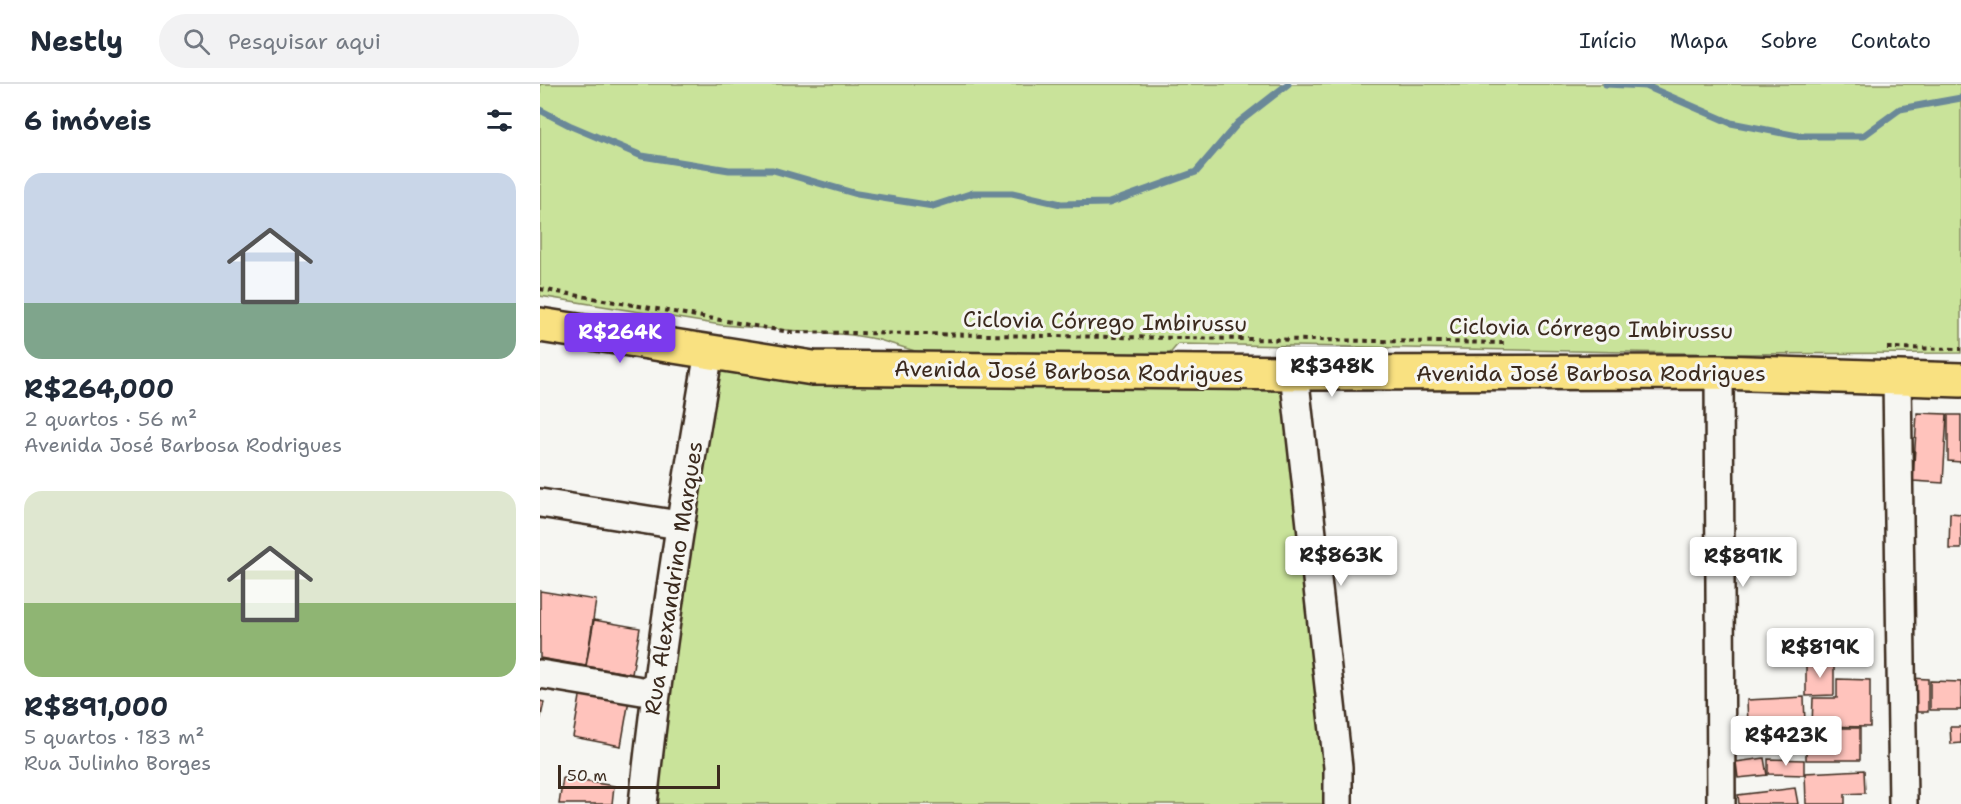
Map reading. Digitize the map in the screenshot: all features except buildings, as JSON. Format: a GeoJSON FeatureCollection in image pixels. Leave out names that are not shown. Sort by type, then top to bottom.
{"type":"FeatureCollection","features":[{"type":"Feature","properties":{"kind":"main road","name":"Avenida José Barbosa Rodrigues"},"geometry":{"type":"LineString","coordinates":[[540,325],[813,368],[1294,373],[1719,372],[1961,380]]}},
{"type":"Feature","properties":{"kind":"street","name":"Rua Alexandrino Marques"},"geometry":{"type":"LineString","coordinates":[[643,804],[654,693],[679,525],[709,352]]}},
{"type":"Feature","properties":{"kind":"street"},"geometry":{"type":"LineString","coordinates":[[1719,372],[1722,804]]}},
{"type":"Feature","properties":{"kind":"street"},"geometry":{"type":"LineString","coordinates":[[1294,373],[1338,767],[1338,804]]}},
{"type":"Feature","properties":{"kind":"street"},"geometry":{"type":"LineString","coordinates":[[1897,379],[1903,804]]}},
{"type":"Feature","properties":{"kind":"street"},"geometry":{"type":"LineString","coordinates":[[540,503],[679,525]]}},
{"type":"Feature","properties":{"kind":"street"},"geometry":{"type":"LineString","coordinates":[[540,674],[654,693]]}},
{"type":"Feature","properties":{"kind":"path","name":"Ciclovia Córrego Imbirussu"},"geometry":{"type":"LineString","coordinates":[[540,289],[790,332],[1512,343]]}},
{"type":"Feature","properties":{"kind":"path"},"geometry":{"type":"LineString","coordinates":[[1884,348],[1961,349]]}},
{"type":"Feature","properties":{"kind":"green space"},"geometry":{"type":"Polygon","coordinates":[[[540,84],[1961,84],[1961,353],[1737,354],[1178,344],[1155,371],[1294,373],[1338,804],[643,804],[709,352],[954,363],[876,339],[852,335],[721,325],[540,296],[540,84]]]}},
{"type":"Feature","properties":{"kind":"waterway"},"geometry":{"type":"LineString","coordinates":[[540,110],[571,126],[642,156],[729,170],[773,170],[857,194],[933,206],[973,193],[1012,193],[1061,204],[1109,203],[1196,172],[1238,123],[1288,84]]}},
{"type":"Feature","properties":{"kind":"waterway"},"geometry":{"type":"LineString","coordinates":[[1606,84],[1646,86],[1731,123],[1798,136],[1863,136],[1900,109],[1961,98]]}}]}
